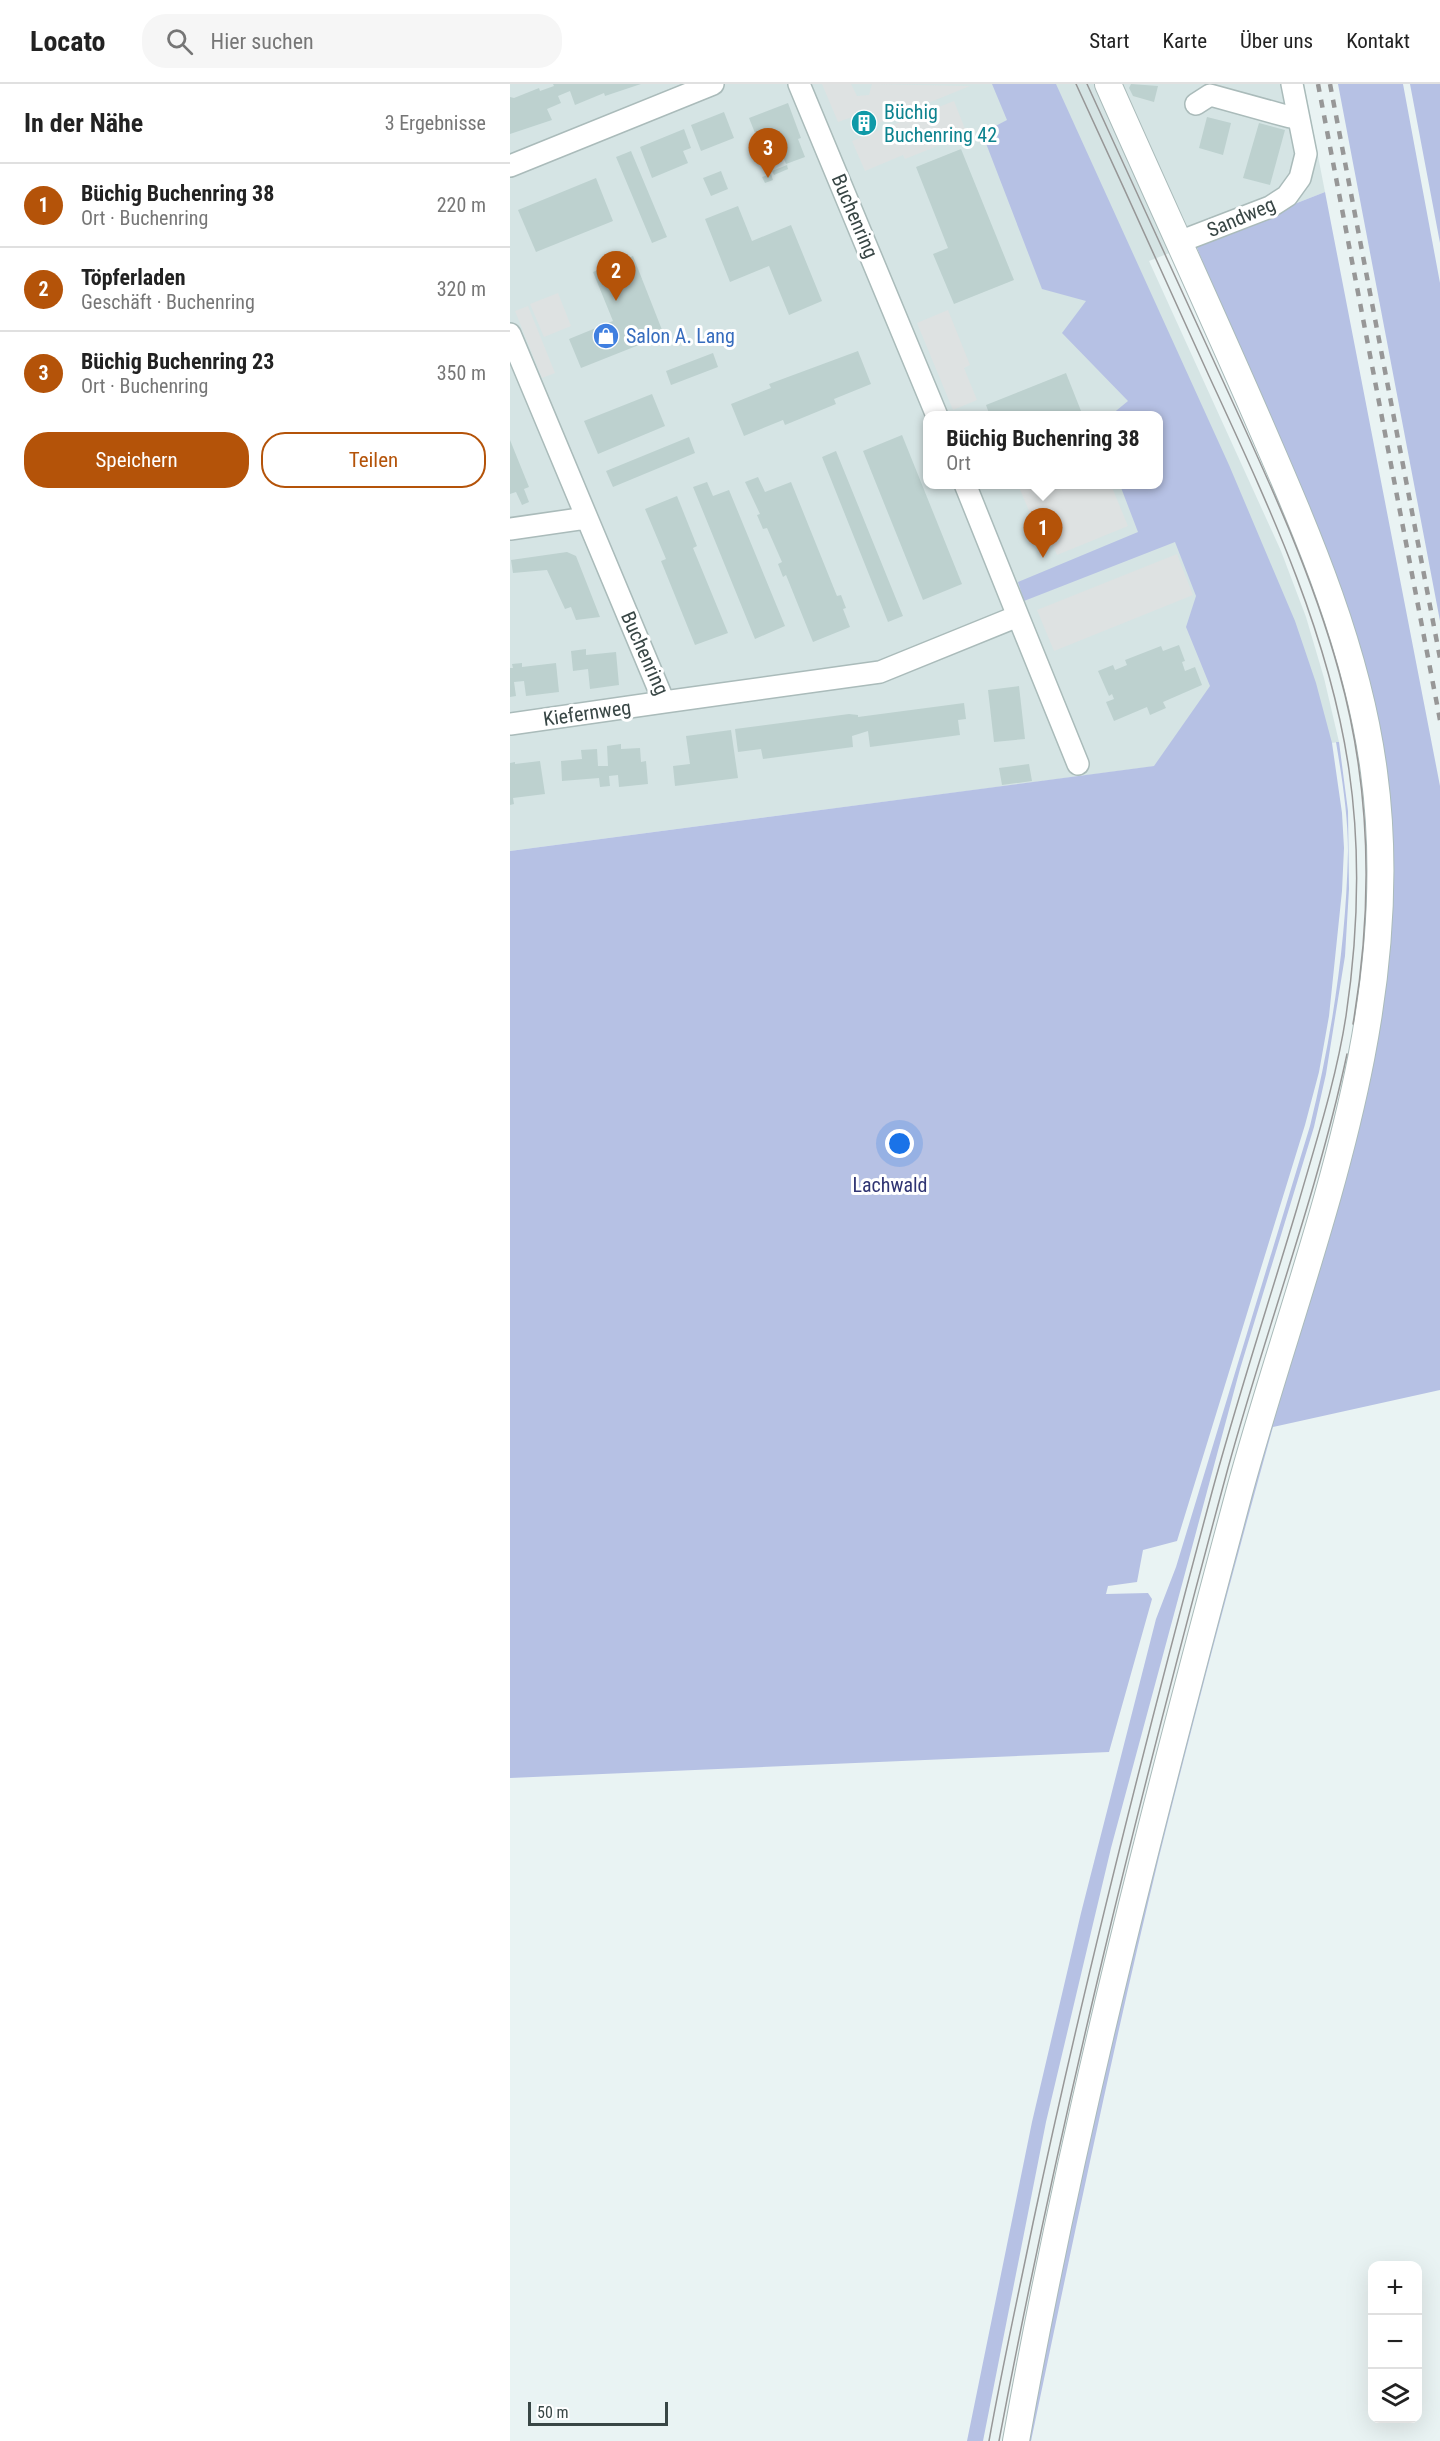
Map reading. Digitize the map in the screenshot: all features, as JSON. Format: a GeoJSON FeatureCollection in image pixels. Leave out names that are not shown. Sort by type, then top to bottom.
{"type":"FeatureCollection","features":[{"type":"Feature","properties":{"kind":"street"},"geometry":{"type":"LineString","coordinates":[[510,166],[713,84]]}},
{"type":"Feature","properties":{"kind":"street","name":"Buchenring"},"geometry":{"type":"LineString","coordinates":[[799,84],[935,411]]}},
{"type":"Feature","properties":{"kind":"street"},"geometry":{"type":"LineString","coordinates":[[1016,2441],[1079,2128],[1144,1856],[1247,1463],[1347,1127],[1368,1027],[1378,956],[1382,880],[1379,809],[1367,725],[1335,606],[1310,541],[1108,84]]}},
{"type":"Feature","properties":{"kind":"street","name":"Sandweg"},"geometry":{"type":"LineString","coordinates":[[1179,242],[1270,207],[1287,196],[1300,178],[1306,154],[1293,84]]}},
{"type":"Feature","properties":{"kind":"street"},"geometry":{"type":"LineString","coordinates":[[1196,104],[1210,95],[1290,117],[1298,115]]}},
{"type":"Feature","properties":{"kind":"street","name":"Buchenring"},"geometry":{"type":"LineString","coordinates":[[510,334],[664,702],[880,672],[1018,616]]}},
{"type":"Feature","properties":{"kind":"street"},"geometry":{"type":"LineString","coordinates":[[967,489],[1078,764]]}},
{"type":"Feature","properties":{"kind":"street"},"geometry":{"type":"LineString","coordinates":[[510,529],[586,518]]}},
{"type":"Feature","properties":{"kind":"street","name":"Kiefernweg"},"geometry":{"type":"LineString","coordinates":[[510,724],[664,702]]}},
{"type":"Feature","properties":{"kind":"shaded area"},"geometry":{"type":"Polygon","coordinates":[[[510,84],[1304,84],[1325,192],[1149,261],[1281,551],[1306,617],[1324,678],[1339,742],[510,851],[510,84]]]}},
{"type":"Feature","properties":{"kind":"shaded area"},"geometry":{"type":"Polygon","coordinates":[[[822,84],[851,84],[857,96],[869,95],[872,84],[970,86],[869,127],[866,118],[860,114],[838,122],[822,84]]]}},
{"type":"Feature","properties":{"kind":"shaded area"},"geometry":{"type":"Polygon","coordinates":[[[954,101],[967,134],[905,159],[903,155],[865,171],[852,141],[954,101]]]}},
{"type":"Feature","properties":{"kind":"shaded area"},"geometry":{"type":"Polygon","coordinates":[[[558,293],[571,326],[544,337],[530,304],[558,293]]]}},
{"type":"Feature","properties":{"kind":"shaded area"},"geometry":{"type":"Polygon","coordinates":[[[528,306],[555,373],[542,378],[515,311],[528,306]]]}},
{"type":"Feature","properties":{"kind":"shaded area"},"geometry":{"type":"Polygon","coordinates":[[[948,310],[970,365],[964,368],[977,400],[953,410],[917,323],[948,310]]]}},
{"type":"Feature","properties":{"kind":"shaded area"},"geometry":{"type":"Polygon","coordinates":[[[1020,489],[1113,489],[1128,526],[1057,555],[1052,543],[1044,546],[1020,489]]]}},
{"type":"Feature","properties":{"kind":"shaded area"},"geometry":{"type":"Polygon","coordinates":[[[1177,554],[1193,595],[1054,651],[1037,610],[1177,554]]]}},
{"type":"Feature","properties":{"kind":"green space","name":"Lachwald"},"geometry":{"type":"Polygon","coordinates":[[[992,84],[1056,84],[1229,465],[1295,621],[1316,683],[1332,743],[1342,813],[1344,848],[1342,891],[1329,1016],[1319,1072],[1305,1125],[1177,1541],[1143,1550],[1137,1582],[1108,1586],[1106,1594],[1148,1593],[1152,1599],[1109,1752],[510,1778],[510,851],[1154,766],[1210,686],[1186,627],[1196,596],[1175,542],[1024,601],[1018,582],[1138,532],[1122,489],[1163,489],[1163,411],[1116,411],[1128,401],[1062,333],[1086,301],[1042,289],[982,133],[1007,120],[992,84]]]}},
{"type":"Feature","properties":{"kind":"green space"},"geometry":{"type":"Polygon","coordinates":[[[1338,84],[1403,84],[1440,283],[1440,621],[1338,84]]]}},
{"type":"Feature","properties":{"kind":"green space"},"geometry":{"type":"Polygon","coordinates":[[[1410,84],[1440,84],[1440,243],[1410,84]]]}},
{"type":"Feature","properties":{"kind":"green space"},"geometry":{"type":"Polygon","coordinates":[[[1325,192],[1440,786],[1440,1390],[1273,1427],[1214,1642],[1159,1857],[1077,2222],[1031,2441],[1022,2441],[1088,2130],[1205,1638],[1353,1134],[1388,809],[1277,446],[1195,243],[1325,192]]]}},
{"type":"Feature","properties":{"kind":"green space"},"geometry":{"type":"Polygon","coordinates":[[[1336,742],[1339,742],[1348,811],[1349,889],[1345,956],[1326,1074],[1314,1127],[1240,1369],[1111,1848],[1046,2122],[983,2441],[967,2441],[1032,2122],[1081,1913],[1156,1619],[1176,1567],[1310,1126],[1318,1092],[1341,955],[1347,886],[1347,824],[1336,742]]]}},
{"type":"Feature","properties":{"kind":"building"},"geometry":{"type":"Polygon","coordinates":[[[553,84],[641,84],[605,96],[604,93],[575,105],[570,91],[558,96],[561,103],[547,109],[552,120],[510,134],[510,97],[514,98],[539,88],[540,91],[554,86],[553,84]]]}},
{"type":"Feature","properties":{"kind":"building"},"geometry":{"type":"Polygon","coordinates":[[[1131,84],[1158,86],[1154,102],[1133,96],[1129,88],[1131,84]]]}},
{"type":"Feature","properties":{"kind":"building"},"geometry":{"type":"Polygon","coordinates":[[[788,103],[801,138],[798,139],[805,157],[786,164],[779,147],[763,153],[749,118],[788,103]]]}},
{"type":"Feature","properties":{"kind":"building"},"geometry":{"type":"Polygon","coordinates":[[[724,112],[734,138],[701,151],[691,125],[724,112]]]}},
{"type":"Feature","properties":{"kind":"building"},"geometry":{"type":"Polygon","coordinates":[[[1207,117],[1231,123],[1223,155],[1199,148],[1207,117]]]}},
{"type":"Feature","properties":{"kind":"building","name":"Büchig Buchenring 42"},"geometry":{"type":"Polygon","coordinates":[[[866,118],[869,127],[863,129],[860,120],[866,118]]]}},
{"type":"Feature","properties":{"kind":"building"},"geometry":{"type":"Polygon","coordinates":[[[1259,123],[1285,130],[1270,185],[1243,178],[1259,123]]]}},
{"type":"Feature","properties":{"kind":"building"},"geometry":{"type":"Polygon","coordinates":[[[684,129],[691,148],[683,151],[688,163],[652,178],[640,147],[684,129]]]}},
{"type":"Feature","properties":{"kind":"building"},"geometry":{"type":"Polygon","coordinates":[[[961,149],[1014,280],[954,304],[933,254],[948,248],[916,167],[961,149]]]}},
{"type":"Feature","properties":{"kind":"building"},"geometry":{"type":"Polygon","coordinates":[[[631,151],[667,237],[652,243],[616,157],[631,151]]]}},
{"type":"Feature","properties":{"kind":"building"},"geometry":{"type":"Polygon","coordinates":[[[787,165],[788,169],[774,175],[772,171],[787,165]]]}},
{"type":"Feature","properties":{"kind":"building"},"geometry":{"type":"Polygon","coordinates":[[[721,171],[728,189],[711,196],[703,178],[721,171]]]}},
{"type":"Feature","properties":{"kind":"building"},"geometry":{"type":"Polygon","coordinates":[[[771,174],[773,180],[765,183],[762,177],[771,174]]]}},
{"type":"Feature","properties":{"kind":"building"},"geometry":{"type":"Polygon","coordinates":[[[596,178],[613,221],[536,252],[518,210],[596,178]]]}},
{"type":"Feature","properties":{"kind":"building"},"geometry":{"type":"Polygon","coordinates":[[[738,206],[752,241],[791,225],[822,301],[789,315],[769,266],[730,282],[705,219],[738,206]]]}},
{"type":"Feature","properties":{"kind":"building"},"geometry":{"type":"Polygon","coordinates":[[[633,256],[664,335],[581,368],[569,339],[613,321],[593,272],[633,256]]]}},
{"type":"Feature","properties":{"kind":"building"},"geometry":{"type":"Polygon","coordinates":[[[858,351],[871,384],[834,399],[836,404],[785,425],[783,420],[744,436],[731,404],[771,388],[769,384],[858,351]]]}},
{"type":"Feature","properties":{"kind":"building"},"geometry":{"type":"Polygon","coordinates":[[[713,353],[718,367],[671,385],[666,371],[713,353]]]}},
{"type":"Feature","properties":{"kind":"building"},"geometry":{"type":"Polygon","coordinates":[[[1066,373],[1081,411],[988,411],[986,405],[1066,373]]]}},
{"type":"Feature","properties":{"kind":"building"},"geometry":{"type":"Polygon","coordinates":[[[652,394],[665,426],[598,454],[584,421],[652,394]]]}},
{"type":"Feature","properties":{"kind":"building"},"geometry":{"type":"Polygon","coordinates":[[[902,435],[962,584],[923,600],[863,451],[902,435]]]}},
{"type":"Feature","properties":{"kind":"building"},"geometry":{"type":"Polygon","coordinates":[[[689,437],[695,453],[613,487],[606,471],[689,437]]]}},
{"type":"Feature","properties":{"kind":"building"},"geometry":{"type":"Polygon","coordinates":[[[510,440],[529,487],[524,489],[529,502],[522,505],[516,492],[510,494],[510,440]]]}},
{"type":"Feature","properties":{"kind":"building"},"geometry":{"type":"Polygon","coordinates":[[[836,451],[903,616],[888,622],[822,457],[836,451]]]}},
{"type":"Feature","properties":{"kind":"building"},"geometry":{"type":"Polygon","coordinates":[[[758,477],[765,492],[791,482],[837,596],[841,595],[846,608],[843,609],[850,627],[813,642],[786,575],[783,577],[778,564],[782,562],[767,528],[763,529],[757,515],[760,514],[745,482],[758,477]]]}},
{"type":"Feature","properties":{"kind":"building"},"geometry":{"type":"Polygon","coordinates":[[[707,482],[713,496],[729,490],[785,626],[755,639],[693,487],[707,482]]]}},
{"type":"Feature","properties":{"kind":"building"},"geometry":{"type":"Polygon","coordinates":[[[677,496],[697,546],[693,548],[728,633],[695,645],[661,561],[666,559],[645,509],[677,496]]]}},
{"type":"Feature","properties":{"kind":"building"},"geometry":{"type":"Polygon","coordinates":[[[567,552],[576,556],[600,617],[576,620],[571,607],[565,609],[547,570],[513,573],[511,560],[567,552]]]}},
{"type":"Feature","properties":{"kind":"building"},"geometry":{"type":"Polygon","coordinates":[[[1179,645],[1185,661],[1182,662],[1185,671],[1195,667],[1202,685],[1163,702],[1166,708],[1150,715],[1147,707],[1114,721],[1106,702],[1114,699],[1112,694],[1109,696],[1098,671],[1113,665],[1115,670],[1127,665],[1125,660],[1161,646],[1163,651],[1179,645]]]}},
{"type":"Feature","properties":{"kind":"building"},"geometry":{"type":"Polygon","coordinates":[[[586,649],[586,655],[616,652],[619,685],[590,689],[588,669],[573,671],[571,651],[586,649]]]}},
{"type":"Feature","properties":{"kind":"building"},"geometry":{"type":"Polygon","coordinates":[[[522,663],[522,667],[556,663],[559,692],[526,696],[524,681],[514,682],[516,696],[510,697],[510,668],[513,668],[512,664],[522,663]]]}},
{"type":"Feature","properties":{"kind":"building"},"geometry":{"type":"Polygon","coordinates":[[[1019,686],[1025,739],[994,742],[988,690],[1019,686]]]}},
{"type":"Feature","properties":{"kind":"building"},"geometry":{"type":"Polygon","coordinates":[[[964,703],[966,719],[958,720],[960,735],[870,747],[868,731],[852,736],[853,747],[763,759],[761,749],[738,752],[735,729],[849,714],[858,715],[858,717],[964,703]]]}},
{"type":"Feature","properties":{"kind":"building"},"geometry":{"type":"Polygon","coordinates":[[[731,730],[738,778],[675,786],[673,766],[690,764],[686,736],[731,730]]]}},
{"type":"Feature","properties":{"kind":"building"},"geometry":{"type":"Polygon","coordinates":[[[621,744],[621,749],[640,748],[641,762],[646,761],[648,784],[619,787],[618,775],[609,776],[610,786],[600,787],[599,778],[562,781],[561,761],[582,759],[581,750],[597,749],[598,766],[608,766],[607,746],[621,744]]]}},
{"type":"Feature","properties":{"kind":"building"},"geometry":{"type":"Polygon","coordinates":[[[540,761],[545,794],[513,798],[514,804],[510,805],[510,763],[540,761]]]}},
{"type":"Feature","properties":{"kind":"building"},"geometry":{"type":"Polygon","coordinates":[[[1029,764],[1032,781],[1002,785],[999,768],[1029,764]]]}},
{"type":"Feature","properties":{"kind":"tram line"},"geometry":{"type":"LineString","coordinates":[[989,2441],[1053,2131],[1095,1947],[1141,1765],[1222,1456],[1331,1089],[1346,1016],[1355,924],[1355,832],[1349,770],[1340,719],[1311,618],[1253,471],[1076,84]]}},
{"type":"Feature","properties":{"kind":"tram line"},"geometry":{"type":"LineString","coordinates":[[1087,84],[1282,512],[1313,591],[1339,672],[1358,759],[1365,847],[1364,936],[1353,1024]]}},
{"type":"Feature","properties":{"kind":"tram line"},"geometry":{"type":"LineString","coordinates":[[999,2441],[1076,2074],[1164,1710],[1228,1468],[1321,1159],[1347,1054]]}},
{"type":"Feature","properties":{"kind":"railway"},"geometry":{"type":"LineString","coordinates":[[1318,84],[1440,720]]}},
{"type":"Feature","properties":{"kind":"railway"},"geometry":{"type":"LineString","coordinates":[[1330,84],[1440,658]]}},
{"type":"Feature","properties":{"kind":"place","name":"Büchig Buchenring 42"},"geometry":{"type":"Point","coordinates":[864,123]}},
{"type":"Feature","properties":{"kind":"place","name":"Büchig Buchenring 23"},"geometry":{"type":"Point","coordinates":[768,178]}},
{"type":"Feature","properties":{"kind":"place","name":"Töpferladen"},"geometry":{"type":"Point","coordinates":[616,301]}},
{"type":"Feature","properties":{"kind":"place","name":"Salon A. Lang"},"geometry":{"type":"Point","coordinates":[606,336]}},
{"type":"Feature","properties":{"kind":"place","name":"Büchig Buchenring 38"},"geometry":{"type":"Point","coordinates":[1043,558]}}]}
